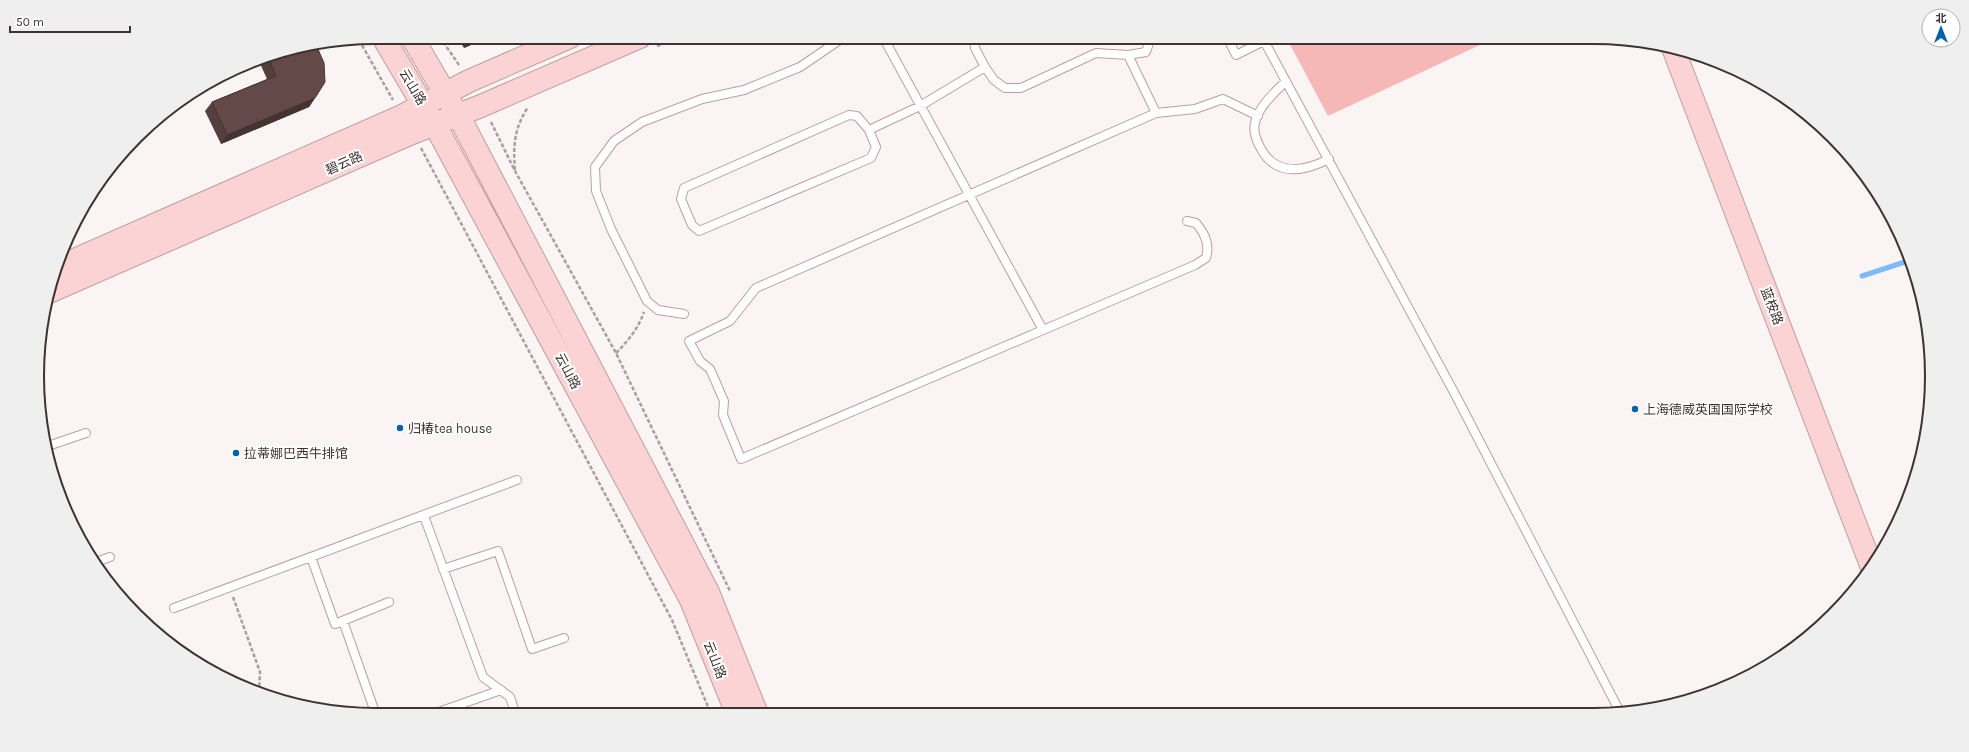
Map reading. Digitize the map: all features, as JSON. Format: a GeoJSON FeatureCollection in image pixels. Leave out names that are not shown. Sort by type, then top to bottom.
{"type":"FeatureCollection","features":[{"type":"Feature","properties":{"kind":"street","name":"云山路"},"geometry":{"type":"LineString","coordinates":[[387,44],[434,124],[691,600],[735,708]]}},
{"type":"Feature","properties":{"kind":"street","name":"云山路"},"geometry":{"type":"LineString","coordinates":[[416,44],[458,115],[708,592],[755,708]]}},
{"type":"Feature","properties":{"kind":"street","name":"碧云路"},"geometry":{"type":"LineString","coordinates":[[55,289],[407,124],[423,105],[468,81],[554,44]]}},
{"type":"Feature","properties":{"kind":"street","name":"碧云路"},"geometry":{"type":"LineString","coordinates":[[63,266],[407,124],[434,124],[481,106],[624,44]]}},
{"type":"Feature","properties":{"kind":"street","name":"蓝桉路"},"geometry":{"type":"LineString","coordinates":[[1675,54],[1869,560]]}},
{"type":"Feature","properties":{"kind":"lane"},"geometry":{"type":"LineString","coordinates":[[684,314],[658,310],[647,301],[611,229],[596,191],[595,167],[614,141],[642,122],[672,109],[702,99],[744,90],[800,67],[834,44]]}},
{"type":"Feature","properties":{"kind":"lane"},"geometry":{"type":"LineString","coordinates":[[887,44],[1043,330]]}},
{"type":"Feature","properties":{"kind":"lane"},"geometry":{"type":"LineString","coordinates":[[975,44],[975,48],[985,67],[994,80],[1005,88],[1021,88],[1096,53],[1128,55],[1146,52],[1149,44]]}},
{"type":"Feature","properties":{"kind":"lane"},"geometry":{"type":"LineString","coordinates":[[1230,44],[1236,55],[1255,44]]}},
{"type":"Feature","properties":{"kind":"lane"},"geometry":{"type":"LineString","coordinates":[[1266,44],[1456,396],[1617,707]]}},
{"type":"Feature","properties":{"kind":"lane"},"geometry":{"type":"LineString","coordinates":[[1128,55],[1156,113]]}},
{"type":"Feature","properties":{"kind":"lane"},"geometry":{"type":"LineString","coordinates":[[868,130],[920,106],[985,67]]}},
{"type":"Feature","properties":{"kind":"lane"},"geometry":{"type":"LineString","coordinates":[[1286,81],[1266,102],[1255,122],[1255,135],[1259,146],[1266,157],[1278,166],[1291,170],[1305,169],[1329,159]]}},
{"type":"Feature","properties":{"kind":"lane"},"geometry":{"type":"LineString","coordinates":[[1188,221],[1196,223],[1203,231],[1209,247],[1206,258],[1043,330],[741,459],[723,415],[724,401],[710,369],[700,361],[689,341],[730,321],[756,288],[1156,113],[1195,109],[1223,99],[1258,116]]}},
{"type":"Feature","properties":{"kind":"lane"},"geometry":{"type":"LineString","coordinates":[[849,115],[857,116],[868,130],[876,147],[871,158],[699,231],[692,225],[681,199],[684,188],[849,115]]}},
{"type":"Feature","properties":{"kind":"lane"},"geometry":{"type":"LineString","coordinates":[[51,445],[86,433]]}},
{"type":"Feature","properties":{"kind":"lane"},"geometry":{"type":"LineString","coordinates":[[174,608],[424,516],[517,480]]}},
{"type":"Feature","properties":{"kind":"lane"},"geometry":{"type":"LineString","coordinates":[[424,516],[483,677],[510,697],[514,708]]}},
{"type":"Feature","properties":{"kind":"lane"},"geometry":{"type":"LineString","coordinates":[[444,569],[498,551],[532,650],[564,638]]}},
{"type":"Feature","properties":{"kind":"lane"},"geometry":{"type":"LineString","coordinates":[[311,557],[335,624],[390,602]]}},
{"type":"Feature","properties":{"kind":"lane"},"geometry":{"type":"LineString","coordinates":[[101,561],[110,558]]}},
{"type":"Feature","properties":{"kind":"lane"},"geometry":{"type":"LineString","coordinates":[[344,621],[374,708]]}},
{"type":"Feature","properties":{"kind":"lane"},"geometry":{"type":"LineString","coordinates":[[450,708],[501,690]]}},
{"type":"Feature","properties":{"kind":"path"},"geometry":{"type":"LineString","coordinates":[[444,44],[468,81]]}},
{"type":"Feature","properties":{"kind":"path"},"geometry":{"type":"LineString","coordinates":[[362,45],[407,124],[672,620],[709,708]]}},
{"type":"Feature","properties":{"kind":"path"},"geometry":{"type":"LineString","coordinates":[[515,172],[513,144],[520,120],[531,102]]}},
{"type":"Feature","properties":{"kind":"path"},"geometry":{"type":"LineString","coordinates":[[481,106],[515,172],[616,353],[726,580],[731,594]]}},
{"type":"Feature","properties":{"kind":"path"},"geometry":{"type":"LineString","coordinates":[[616,353],[630,339],[640,322],[647,301]]}},
{"type":"Feature","properties":{"kind":"path"},"geometry":{"type":"LineString","coordinates":[[229,587],[260,672],[259,687]]}},
{"type":"Feature","properties":{"kind":"shaded area"},"geometry":{"type":"Polygon","coordinates":[[[1290,44],[1482,44],[1328,116],[1290,44]]]}},
{"type":"Feature","properties":{"kind":"building"},"geometry":{"type":"Polygon","coordinates":[[[318,49],[324,63],[325,82],[315,98],[227,135],[212,102],[276,76],[270,62],[290,55],[318,49]]]}},
{"type":"Feature","properties":{"kind":"waterway"},"geometry":{"type":"LineString","coordinates":[[1862,276],[1905,262]]}},
{"type":"Feature","properties":{"kind":"place","name":"上海德威英国国际学校"},"geometry":{"type":"Point","coordinates":[1635,409]}},
{"type":"Feature","properties":{"kind":"place","name":"归椿tea house"},"geometry":{"type":"Point","coordinates":[400,428]}},
{"type":"Feature","properties":{"kind":"place","name":"拉蒂娜巴西牛排馆"},"geometry":{"type":"Point","coordinates":[236,453]}}]}
